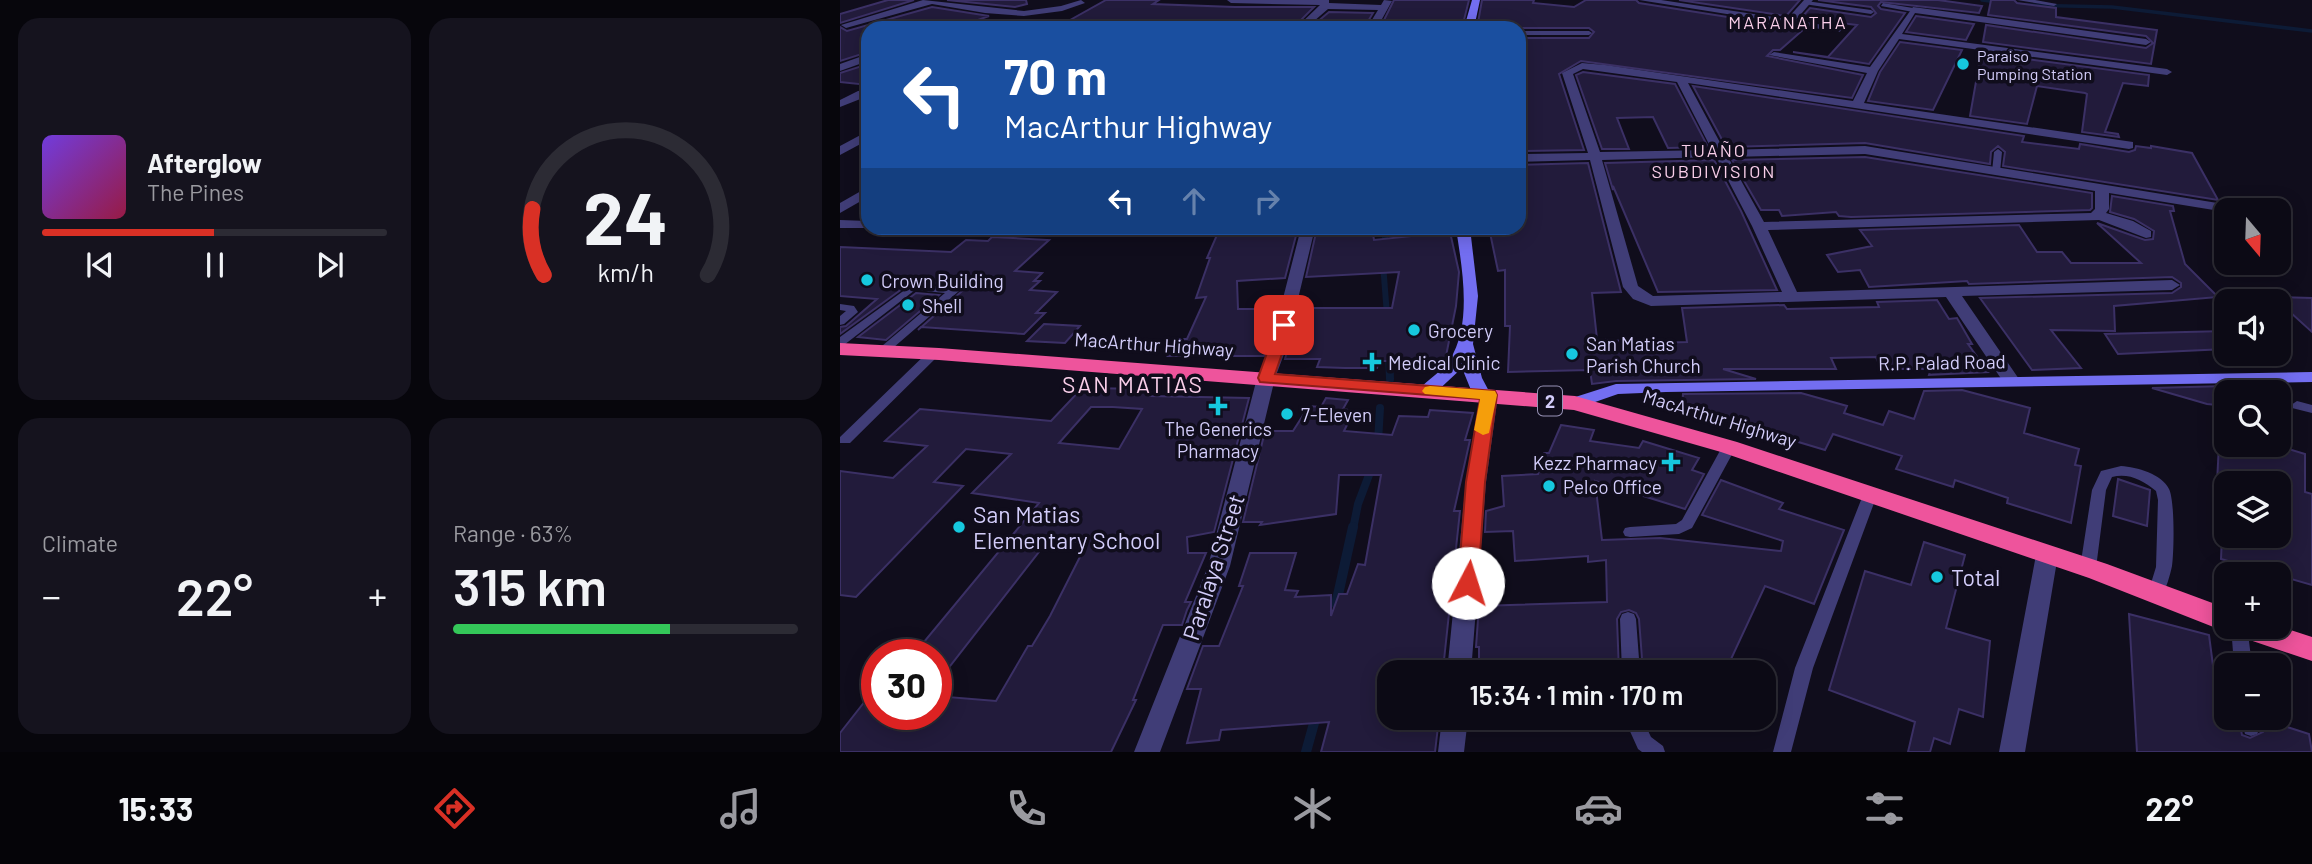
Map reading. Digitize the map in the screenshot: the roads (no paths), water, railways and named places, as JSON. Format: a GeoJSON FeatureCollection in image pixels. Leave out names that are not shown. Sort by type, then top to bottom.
{"type":"FeatureCollection","features":[{"type":"Feature","properties":{"kind":"highway","name":"MacArthur Highway"},"geometry":{"type":"LineString","coordinates":[[840,346],[1575,403],[1729,447],[2088,568],[2214,616]]}},
{"type":"Feature","properties":{"kind":"highway"},"geometry":{"type":"LineString","coordinates":[[2281,639],[2312,649]]}},
{"type":"Feature","properties":{"kind":"street"},"geometry":{"type":"LineString","coordinates":[[843,24],[932,0],[984,11],[1048,13],[1082,3]]}},
{"type":"Feature","properties":{"kind":"street"},"geometry":{"type":"LineString","coordinates":[[1231,0],[1387,4]]}},
{"type":"Feature","properties":{"kind":"street"},"geometry":{"type":"LineString","coordinates":[[1471,21],[1476,0]]}},
{"type":"Feature","properties":{"kind":"street"},"geometry":{"type":"LineString","coordinates":[[1643,0],[1839,29]]}},
{"type":"Feature","properties":{"kind":"street"},"geometry":{"type":"LineString","coordinates":[[1789,22],[1808,2]]}},
{"type":"Feature","properties":{"kind":"street"},"geometry":{"type":"LineString","coordinates":[[1308,21],[1325,3]]}},
{"type":"Feature","properties":{"kind":"street"},"geometry":{"type":"LineString","coordinates":[[1376,21],[1387,4]]}},
{"type":"Feature","properties":{"kind":"street"},"geometry":{"type":"LineString","coordinates":[[1857,105],[1873,71],[1913,10],[2146,42]]}},
{"type":"Feature","properties":{"kind":"street"},"geometry":{"type":"LineString","coordinates":[[843,24],[861,28]]}},
{"type":"Feature","properties":{"kind":"street"},"geometry":{"type":"LineString","coordinates":[[1897,36],[2167,72]]}},
{"type":"Feature","properties":{"kind":"street"},"geometry":{"type":"LineString","coordinates":[[1774,55],[1873,71]]}},
{"type":"Feature","properties":{"kind":"street"},"geometry":{"type":"LineString","coordinates":[[843,65],[861,59]]}},
{"type":"Feature","properties":{"kind":"street"},"geometry":{"type":"LineString","coordinates":[[2129,145],[1590,66],[1567,73],[1595,155],[1631,286],[1639,296],[1651,301],[2172,285]]}},
{"type":"Feature","properties":{"kind":"street"},"geometry":{"type":"LineString","coordinates":[[1681,80],[1759,226],[1791,296]]}},
{"type":"Feature","properties":{"kind":"street"},"geometry":{"type":"LineString","coordinates":[[840,104],[861,94]]}},
{"type":"Feature","properties":{"kind":"street"},"geometry":{"type":"LineString","coordinates":[[840,151],[861,139]]}},
{"type":"Feature","properties":{"kind":"street"},"geometry":{"type":"LineString","coordinates":[[1526,158],[1718,151],[1865,150],[2214,207]]}},
{"type":"Feature","properties":{"kind":"street"},"geometry":{"type":"LineString","coordinates":[[2098,215],[2102,209],[2102,189]]}},
{"type":"Feature","properties":{"kind":"street"},"geometry":{"type":"LineString","coordinates":[[840,209],[861,196]]}},
{"type":"Feature","properties":{"kind":"street"},"geometry":{"type":"LineString","coordinates":[[1759,226],[2098,215],[2128,224],[2146,233]]}},
{"type":"Feature","properties":{"kind":"street"},"geometry":{"type":"LineString","coordinates":[[840,224],[861,225]]}},
{"type":"Feature","properties":{"kind":"street","name":"Paralaya Street"},"geometry":{"type":"LineString","coordinates":[[1147,752],[1219,566],[1266,378],[1278,349],[1306,235]]}},
{"type":"Feature","properties":{"kind":"street"},"geometry":{"type":"LineString","coordinates":[[1427,391],[1458,361],[1465,344],[1470,296],[1464,235]]}},
{"type":"Feature","properties":{"kind":"street"},"geometry":{"type":"LineString","coordinates":[[1951,292],[2012,382]]}},
{"type":"Feature","properties":{"kind":"street"},"geometry":{"type":"LineString","coordinates":[[1460,660],[1486,395],[1473,378],[1465,344]]}},
{"type":"Feature","properties":{"kind":"street","name":"R.P. Palad Road"},"geometry":{"type":"LineString","coordinates":[[1575,403],[1616,389],[2312,377]]}},
{"type":"Feature","properties":{"kind":"street"},"geometry":{"type":"LineString","coordinates":[[2012,752],[2047,555]]}},
{"type":"Feature","properties":{"kind":"street"},"geometry":{"type":"LineString","coordinates":[[1451,752],[1454,730]]}},
{"type":"Feature","properties":{"kind":"lane"},"geometry":{"type":"LineString","coordinates":[[2020,0],[2054,4]]}},
{"type":"Feature","properties":{"kind":"lane"},"geometry":{"type":"LineString","coordinates":[[1808,2],[1871,12]]}},
{"type":"Feature","properties":{"kind":"lane"},"geometry":{"type":"LineString","coordinates":[[1883,5],[1913,10]]}},
{"type":"Feature","properties":{"kind":"lane"},"geometry":{"type":"LineString","coordinates":[[1526,33],[1589,33]]}},
{"type":"Feature","properties":{"kind":"lane"},"geometry":{"type":"LineString","coordinates":[[1996,172],[1998,152]]}},
{"type":"Feature","properties":{"kind":"lane"},"geometry":{"type":"LineString","coordinates":[[840,346],[914,287],[954,291],[882,351]]}},
{"type":"Feature","properties":{"kind":"lane"},"geometry":{"type":"LineString","coordinates":[[840,307],[850,308],[852,312],[840,323]]}},
{"type":"Feature","properties":{"kind":"lane"},"geometry":{"type":"LineString","coordinates":[[845,440],[934,354]]}},
{"type":"Feature","properties":{"kind":"lane"},"geometry":{"type":"LineString","coordinates":[[2297,405],[2312,409]]}},
{"type":"Feature","properties":{"kind":"lane"},"geometry":{"type":"LineString","coordinates":[[1630,532],[1679,529],[1687,524],[1729,447]]}},
{"type":"Feature","properties":{"kind":"lane"},"geometry":{"type":"LineString","coordinates":[[2088,568],[2099,490],[2106,474],[2117,469],[2137,472],[2162,489],[2165,500],[2164,567],[2155,593]]}},
{"type":"Feature","properties":{"kind":"lane"},"geometry":{"type":"LineString","coordinates":[[1782,752],[1804,668],[1871,495]]}},
{"type":"Feature","properties":{"kind":"lane"},"geometry":{"type":"LineString","coordinates":[[1628,619],[1630,660]]}},
{"type":"Feature","properties":{"kind":"lane"},"geometry":{"type":"LineString","coordinates":[[1638,730],[1644,743],[1656,752]]}},
{"type":"Feature","properties":{"kind":"waterway"},"geometry":{"type":"LineString","coordinates":[[1982,0],[1998,2]]}},
{"type":"Feature","properties":{"kind":"waterway"},"geometry":{"type":"LineString","coordinates":[[2024,5],[2112,7],[2312,31]]}},
{"type":"Feature","properties":{"kind":"waterway"},"geometry":{"type":"LineString","coordinates":[[1384,246],[1385,235]]}},
{"type":"Feature","properties":{"kind":"waterway"},"geometry":{"type":"LineString","coordinates":[[1383,264],[1387,315]]}},
{"type":"Feature","properties":{"kind":"waterway"},"geometry":{"type":"LineString","coordinates":[[1389,352],[1390,379]]}},
{"type":"Feature","properties":{"kind":"waterway"},"geometry":{"type":"LineString","coordinates":[[1378,442],[1380,408]]}},
{"type":"Feature","properties":{"kind":"waterway"},"geometry":{"type":"LineString","coordinates":[[1353,529],[1358,504],[1372,467]]}},
{"type":"Feature","properties":{"kind":"waterway"},"geometry":{"type":"LineString","coordinates":[[1336,604],[1353,527]]}},
{"type":"Feature","properties":{"kind":"waterway"},"geometry":{"type":"LineString","coordinates":[[1306,752],[1316,716]]}},
{"type":"Feature","properties":{"kind":"place","name":"Paraiso Pumping Station"},"geometry":{"type":"Point","coordinates":[1963,64]}},
{"type":"Feature","properties":{"kind":"place","name":"Crown Building"},"geometry":{"type":"Point","coordinates":[867,280]}},
{"type":"Feature","properties":{"kind":"place","name":"Shell"},"geometry":{"type":"Point","coordinates":[908,305]}},
{"type":"Feature","properties":{"kind":"place","name":"Grocery"},"geometry":{"type":"Point","coordinates":[1414,330]}},
{"type":"Feature","properties":{"kind":"place","name":"San Matias Parish Church"},"geometry":{"type":"Point","coordinates":[1572,354]}},
{"type":"Feature","properties":{"kind":"place","name":"Medical Clinic"},"geometry":{"type":"Point","coordinates":[1372,362]}},
{"type":"Feature","properties":{"kind":"place","name":"The Generics Pharmacy"},"geometry":{"type":"Point","coordinates":[1218,406]}},
{"type":"Feature","properties":{"kind":"place","name":"7-Eleven"},"geometry":{"type":"Point","coordinates":[1287,414]}},
{"type":"Feature","properties":{"kind":"place","name":"Kezz Pharmacy"},"geometry":{"type":"Point","coordinates":[1671,462]}},
{"type":"Feature","properties":{"kind":"place","name":"Pelco Office"},"geometry":{"type":"Point","coordinates":[1549,486]}},
{"type":"Feature","properties":{"kind":"place","name":"San Matias Elementary School"},"geometry":{"type":"Point","coordinates":[959,527]}},
{"type":"Feature","properties":{"kind":"place","name":"Total"},"geometry":{"type":"Point","coordinates":[1937,577]}},
{"type":"Feature","properties":{"kind":"district","name":"MARANATHA"},"geometry":{"type":"Point","coordinates":[1788,22]}},
{"type":"Feature","properties":{"kind":"district","name":"TUAÑO SUBDIVISION"},"geometry":{"type":"Point","coordinates":[1714,160]}},
{"type":"Feature","properties":{"kind":"district","name":"SAN MATIAS"},"geometry":{"type":"Point","coordinates":[1133,384]}}]}
